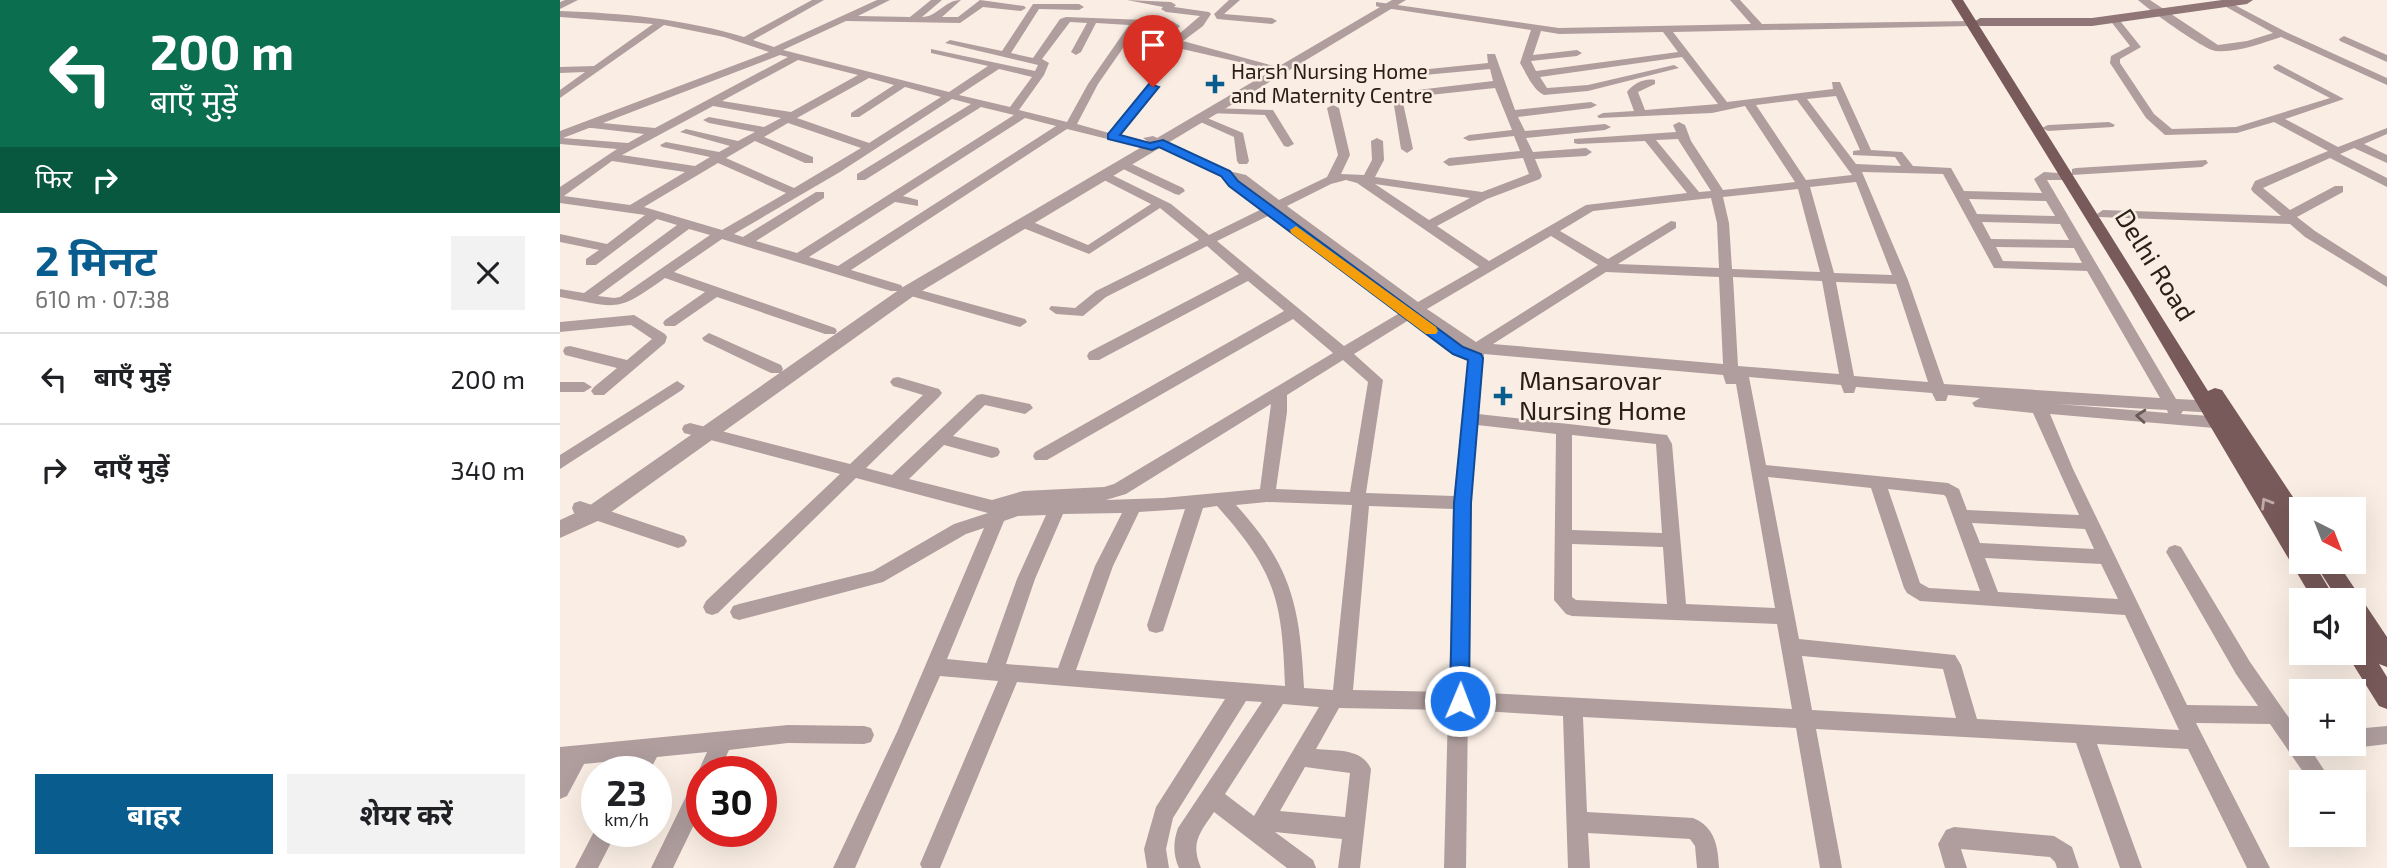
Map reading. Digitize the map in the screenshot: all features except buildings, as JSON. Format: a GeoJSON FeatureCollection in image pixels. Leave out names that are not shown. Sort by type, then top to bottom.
{"type":"FeatureCollection","features":[{"type":"Feature","properties":{"kind":"main road","name":"Delhi Road"},"geometry":{"type":"LineString","coordinates":[[1958,0],[1975,22],[2072,174],[2220,415],[2289,538]]}},
{"type":"Feature","properties":{"kind":"main road"},"geometry":{"type":"LineString","coordinates":[[1967,0],[1975,22],[2048,128],[2072,174],[2103,214],[2220,415],[2289,510]]}},
{"type":"Feature","properties":{"kind":"main road"},"geometry":{"type":"LineString","coordinates":[[1975,22],[2092,22],[2246,0]]}},
{"type":"Feature","properties":{"kind":"main road"},"geometry":{"type":"LineString","coordinates":[[2366,637],[2387,698]]}},
{"type":"Feature","properties":{"kind":"street"},"geometry":{"type":"LineString","coordinates":[[560,6],[572,0]]}},
{"type":"Feature","properties":{"kind":"street"},"geometry":{"type":"LineString","coordinates":[[747,40],[819,0]]}},
{"type":"Feature","properties":{"kind":"street"},"geometry":{"type":"LineString","coordinates":[[560,135],[777,51],[885,0]]}},
{"type":"Feature","properties":{"kind":"street"},"geometry":{"type":"LineString","coordinates":[[913,19],[937,0]]}},
{"type":"Feature","properties":{"kind":"street"},"geometry":{"type":"LineString","coordinates":[[933,19],[956,0]]}},
{"type":"Feature","properties":{"kind":"street"},"geometry":{"type":"LineString","coordinates":[[1132,0],[1172,5],[1206,14],[1199,24],[1173,44]]}},
{"type":"Feature","properties":{"kind":"street"},"geometry":{"type":"LineString","coordinates":[[1235,0],[1219,14],[1220,17],[1272,21]]}},
{"type":"Feature","properties":{"kind":"street"},"geometry":{"type":"LineString","coordinates":[[1735,0],[1759,27]]}},
{"type":"Feature","properties":{"kind":"street"},"geometry":{"type":"LineString","coordinates":[[2143,0],[2216,48],[2248,44],[2282,34]]}},
{"type":"Feature","properties":{"kind":"street"},"geometry":{"type":"LineString","coordinates":[[848,19],[963,19],[984,2],[1021,8]]}},
{"type":"Feature","properties":{"kind":"street"},"geometry":{"type":"LineString","coordinates":[[697,431],[830,331],[1388,3],[1559,31],[1975,22]]}},
{"type":"Feature","properties":{"kind":"street"},"geometry":{"type":"LineString","coordinates":[[2226,4],[2282,34],[2386,82]]}},
{"type":"Feature","properties":{"kind":"street"},"geometry":{"type":"LineString","coordinates":[[1150,22],[1172,5]]}},
{"type":"Feature","properties":{"kind":"street"},"geometry":{"type":"LineString","coordinates":[[560,293],[619,303],[722,234],[870,147],[1001,60],[1036,6],[1079,7]]}},
{"type":"Feature","properties":{"kind":"street"},"geometry":{"type":"LineString","coordinates":[[560,14],[663,22],[747,40],[798,57],[1112,136],[1150,143],[1225,174],[1233,183],[1272,207],[1413,311],[1458,351],[2037,403],[2181,419],[2220,415]]}},
{"type":"Feature","properties":{"kind":"street"},"geometry":{"type":"LineString","coordinates":[[2114,19],[2136,47],[2113,60],[2150,116],[2165,131],[2173,134],[2237,130],[2339,99],[2278,66]]}},
{"type":"Feature","properties":{"kind":"street"},"geometry":{"type":"LineString","coordinates":[[1076,52],[1093,20]]}},
{"type":"Feature","properties":{"kind":"street"},"geometry":{"type":"LineString","coordinates":[[1036,61],[1063,21],[1137,21],[1175,25],[1161,40],[1264,74]]}},
{"type":"Feature","properties":{"kind":"street"},"geometry":{"type":"LineString","coordinates":[[841,270],[1068,125],[1137,21]]}},
{"type":"Feature","properties":{"kind":"street"},"geometry":{"type":"LineString","coordinates":[[560,95],[663,22]]}},
{"type":"Feature","properties":{"kind":"street"},"geometry":{"type":"LineString","coordinates":[[1537,28],[1525,59],[1531,75],[1541,91],[1546,93],[1588,88],[1674,68]]}},
{"type":"Feature","properties":{"kind":"street"},"geometry":{"type":"LineString","coordinates":[[1665,29],[1724,105]]}},
{"type":"Feature","properties":{"kind":"street"},"geometry":{"type":"LineString","coordinates":[[2344,39],[2387,59]]}},
{"type":"Feature","properties":{"kind":"street"},"geometry":{"type":"LineString","coordinates":[[950,43],[1040,75]]}},
{"type":"Feature","properties":{"kind":"street"},"geometry":{"type":"LineString","coordinates":[[800,257],[1018,113],[1044,64],[935,51]]}},
{"type":"Feature","properties":{"kind":"street"},"geometry":{"type":"LineString","coordinates":[[1525,59],[1577,53]]}},
{"type":"Feature","properties":{"kind":"street"},"geometry":{"type":"LineString","coordinates":[[1531,75],[1685,55]]}},
{"type":"Feature","properties":{"kind":"street"},"geometry":{"type":"LineString","coordinates":[[1641,114],[1633,89],[1664,76],[1685,55]]}},
{"type":"Feature","properties":{"kind":"street"},"geometry":{"type":"LineString","coordinates":[[560,193],[628,146],[798,57]]}},
{"type":"Feature","properties":{"kind":"street"},"geometry":{"type":"LineString","coordinates":[[1413,73],[1492,61],[1536,173],[1534,178],[1483,196],[1428,226]]}},
{"type":"Feature","properties":{"kind":"street"},"geometry":{"type":"LineString","coordinates":[[1590,67],[1601,80]]}},
{"type":"Feature","properties":{"kind":"street"},"geometry":{"type":"LineString","coordinates":[[560,70],[596,69]]}},
{"type":"Feature","properties":{"kind":"street"},"geometry":{"type":"LineString","coordinates":[[632,209],[718,157],[868,74]]}},
{"type":"Feature","properties":{"kind":"street"},"geometry":{"type":"LineString","coordinates":[[570,522],[902,289],[1023,223],[1123,164],[1150,143],[1206,115],[1264,74]]}},
{"type":"Feature","properties":{"kind":"street"},"geometry":{"type":"LineString","coordinates":[[855,115],[904,83]]}},
{"type":"Feature","properties":{"kind":"street"},"geometry":{"type":"LineString","coordinates":[[560,84],[575,84]]}},
{"type":"Feature","properties":{"kind":"street"},"geometry":{"type":"LineString","coordinates":[[1407,149],[1396,95],[1499,84]]}},
{"type":"Feature","properties":{"kind":"street"},"geometry":{"type":"LineString","coordinates":[[1112,136],[1153,87]]}},
{"type":"Feature","properties":{"kind":"street"},"geometry":{"type":"LineString","coordinates":[[1469,138],[1641,114],[1712,110],[1724,105],[1800,97],[1837,87],[1867,153]]}},
{"type":"Feature","properties":{"kind":"street"},"geometry":{"type":"LineString","coordinates":[[1800,97],[1857,173],[1901,280],[1940,394]]}},
{"type":"Feature","properties":{"kind":"street"},"geometry":{"type":"LineString","coordinates":[[711,102],[790,117],[870,147]]}},
{"type":"Feature","properties":{"kind":"street"},"geometry":{"type":"LineString","coordinates":[[1748,102],[1803,185],[1828,276],[1848,386]]}},
{"type":"Feature","properties":{"kind":"street"},"geometry":{"type":"LineString","coordinates":[[861,177],[980,103]]}},
{"type":"Feature","properties":{"kind":"street"},"geometry":{"type":"LineString","coordinates":[[1512,114],[1591,105]]}},
{"type":"Feature","properties":{"kind":"street"},"geometry":{"type":"LineString","coordinates":[[1333,108],[1344,155],[1333,178]]}},
{"type":"Feature","properties":{"kind":"street"},"geometry":{"type":"LineString","coordinates":[[1206,115],[1269,112],[1288,144]]}},
{"type":"Feature","properties":{"kind":"street"},"geometry":{"type":"LineString","coordinates":[[1676,112],[1682,135],[1718,193],[1737,376],[1758,470],[1831,868]]}},
{"type":"Feature","properties":{"kind":"street"},"geometry":{"type":"LineString","coordinates":[[1206,115],[1238,135],[1243,161]]}},
{"type":"Feature","properties":{"kind":"street"},"geometry":{"type":"LineString","coordinates":[[2275,118],[2387,183]]}},
{"type":"Feature","properties":{"kind":"street"},"geometry":{"type":"LineString","coordinates":[[709,120],[760,134],[809,160]]}},
{"type":"Feature","properties":{"kind":"street"},"geometry":{"type":"LineString","coordinates":[[587,124],[656,132]]}},
{"type":"Feature","properties":{"kind":"street"},"geometry":{"type":"LineString","coordinates":[[2048,128],[2109,125]]}},
{"type":"Feature","properties":{"kind":"street"},"geometry":{"type":"LineString","coordinates":[[2385,131],[2259,184],[2257,189],[2289,218],[2387,283]]}},
{"type":"Feature","properties":{"kind":"street"},"geometry":{"type":"LineString","coordinates":[[686,132],[739,145]]}},
{"type":"Feature","properties":{"kind":"street"},"geometry":{"type":"LineString","coordinates":[[1578,141],[1682,135]]}},
{"type":"Feature","properties":{"kind":"street"},"geometry":{"type":"LineString","coordinates":[[1647,136],[1695,195]]}},
{"type":"Feature","properties":{"kind":"street"},"geometry":{"type":"LineString","coordinates":[[1832,138],[1860,137]]}},
{"type":"Feature","properties":{"kind":"street"},"geometry":{"type":"LineString","coordinates":[[560,141],[628,146]]}},
{"type":"Feature","properties":{"kind":"street"},"geometry":{"type":"LineString","coordinates":[[1362,178],[1378,160],[1377,141]]}},
{"type":"Feature","properties":{"kind":"street"},"geometry":{"type":"LineString","coordinates":[[2354,144],[2387,159]]}},
{"type":"Feature","properties":{"kind":"street"},"geometry":{"type":"LineString","coordinates":[[666,145],[718,157],[795,193]]}},
{"type":"Feature","properties":{"kind":"street"},"geometry":{"type":"LineString","coordinates":[[1449,162],[1586,152]]}},
{"type":"Feature","properties":{"kind":"street"},"geometry":{"type":"LineString","coordinates":[[1843,153],[1898,154],[1910,170]]}},
{"type":"Feature","properties":{"kind":"street"},"geometry":{"type":"LineString","coordinates":[[610,157],[696,170]]}},
{"type":"Feature","properties":{"kind":"street"},"geometry":{"type":"LineString","coordinates":[[2181,419],[2050,197],[2041,177],[2202,163]]}},
{"type":"Feature","properties":{"kind":"street"},"geometry":{"type":"LineString","coordinates":[[1123,164],[1179,191]]}},
{"type":"Feature","properties":{"kind":"street"},"geometry":{"type":"LineString","coordinates":[[697,431],[992,507],[1023,498],[1104,495],[1120,489],[1413,311],[1593,207],[1614,207],[1695,195],[1803,185],[1857,173],[1947,171],[1999,265],[2091,267]]}},
{"type":"Feature","properties":{"kind":"street"},"geometry":{"type":"LineString","coordinates":[[1104,175],[1160,203],[1372,376],[1377,387],[1359,498],[1338,700],[1261,826]]}},
{"type":"Feature","properties":{"kind":"street"},"geometry":{"type":"LineString","coordinates":[[1056,309],[1078,313],[1101,294],[1333,178],[1362,178],[1483,196]]}},
{"type":"Feature","properties":{"kind":"street"},"geometry":{"type":"LineString","coordinates":[[1362,178],[1488,267]]}},
{"type":"Feature","properties":{"kind":"street"},"geometry":{"type":"LineString","coordinates":[[2103,214],[2289,218],[2339,189]]}},
{"type":"Feature","properties":{"kind":"street"},"geometry":{"type":"LineString","coordinates":[[746,241],[820,195]]}},
{"type":"Feature","properties":{"kind":"street"},"geometry":{"type":"LineString","coordinates":[[1961,195],[2050,197]]}},
{"type":"Feature","properties":{"kind":"street"},"geometry":{"type":"LineString","coordinates":[[892,197],[914,203]]}},
{"type":"Feature","properties":{"kind":"street"},"geometry":{"type":"LineString","coordinates":[[560,199],[655,214],[1020,322]]}},
{"type":"Feature","properties":{"kind":"street"},"geometry":{"type":"LineString","coordinates":[[1023,223],[1089,250],[1160,203]]}},
{"type":"Feature","properties":{"kind":"street"},"geometry":{"type":"LineString","coordinates":[[591,262],[655,214]]}},
{"type":"Feature","properties":{"kind":"street"},"geometry":{"type":"LineString","coordinates":[[1973,218],[2064,220]]}},
{"type":"Feature","properties":{"kind":"street"},"geometry":{"type":"LineString","coordinates":[[586,298],[687,224]]}},
{"type":"Feature","properties":{"kind":"street"},"geometry":{"type":"LineString","coordinates":[[1476,353],[1671,225]]}},
{"type":"Feature","properties":{"kind":"street"},"geometry":{"type":"LineString","coordinates":[[1551,231],[1606,267],[1901,280]]}},
{"type":"Feature","properties":{"kind":"street"},"geometry":{"type":"LineString","coordinates":[[560,238],[609,248]]}},
{"type":"Feature","properties":{"kind":"street"},"geometry":{"type":"LineString","coordinates":[[1986,243],[2078,244]]}},
{"type":"Feature","properties":{"kind":"street"},"geometry":{"type":"LineString","coordinates":[[664,273],[830,331]]}},
{"type":"Feature","properties":{"kind":"street"},"geometry":{"type":"LineString","coordinates":[[1094,356],[1248,275]]}},
{"type":"Feature","properties":{"kind":"street"},"geometry":{"type":"LineString","coordinates":[[670,323],[716,291]]}},
{"type":"Feature","properties":{"kind":"street"},"geometry":{"type":"LineString","coordinates":[[1041,456],[1294,312]]}},
{"type":"Feature","properties":{"kind":"street"},"geometry":{"type":"LineString","coordinates":[[560,327],[629,320],[640,322],[660,340],[630,366],[591,389],[560,387]]}},
{"type":"Feature","properties":{"kind":"street"},"geometry":{"type":"LineString","coordinates":[[709,338],[776,369]]}},
{"type":"Feature","properties":{"kind":"street"},"geometry":{"type":"LineString","coordinates":[[570,351],[630,366]]}},
{"type":"Feature","properties":{"kind":"street"},"geometry":{"type":"LineString","coordinates":[[1455,868],[1462,503],[1476,353]]}},
{"type":"Feature","properties":{"kind":"street"},"geometry":{"type":"LineString","coordinates":[[712,607],[934,393],[898,382]]}},
{"type":"Feature","properties":{"kind":"street"},"geometry":{"type":"LineString","coordinates":[[560,463],[677,386]]}},
{"type":"Feature","properties":{"kind":"street"},"geometry":{"type":"LineString","coordinates":[[1267,495],[1280,407],[1279,392]]}},
{"type":"Feature","properties":{"kind":"street"},"geometry":{"type":"LineString","coordinates":[[895,482],[982,399],[1025,408]]}},
{"type":"Feature","properties":{"kind":"street"},"geometry":{"type":"LineString","coordinates":[[2037,403],[2171,404],[2220,415]]}},
{"type":"Feature","properties":{"kind":"street"},"geometry":{"type":"LineString","coordinates":[[2037,403],[2181,714],[2259,868]]}},
{"type":"Feature","properties":{"kind":"street"},"geometry":{"type":"LineString","coordinates":[[1470,419],[1661,439],[1664,443],[1677,612]]}},
{"type":"Feature","properties":{"kind":"street"},"geometry":{"type":"LineString","coordinates":[[1564,428],[1563,600],[1566,605],[1572,608],[1784,616]]}},
{"type":"Feature","properties":{"kind":"street"},"geometry":{"type":"LineString","coordinates":[[940,438],[992,452]]}},
{"type":"Feature","properties":{"kind":"street"},"geometry":{"type":"LineString","coordinates":[[1758,470],[1948,489],[1961,516],[1992,600]]}},
{"type":"Feature","properties":{"kind":"street"},"geometry":{"type":"LineString","coordinates":[[1878,481],[1913,588],[1917,593],[1926,596],[2131,608]]}},
{"type":"Feature","properties":{"kind":"street"},"geometry":{"type":"LineString","coordinates":[[739,612],[877,577],[960,529],[1018,509],[1134,506],[1267,495],[1462,503]]}},
{"type":"Feature","properties":{"kind":"street"},"geometry":{"type":"LineString","coordinates":[[1190,868],[1185,857],[1186,836],[1268,693],[1290,612],[1273,562],[1221,499]]}},
{"type":"Feature","properties":{"kind":"street"},"geometry":{"type":"LineString","coordinates":[[1156,625],[1196,502]]}},
{"type":"Feature","properties":{"kind":"street"},"geometry":{"type":"LineString","coordinates":[[1064,677],[1104,566],[1134,506]]}},
{"type":"Feature","properties":{"kind":"street"},"geometry":{"type":"LineString","coordinates":[[931,864],[1003,672],[1027,579],[1057,508]]}},
{"type":"Feature","properties":{"kind":"street"},"geometry":{"type":"LineString","coordinates":[[844,868],[905,737],[998,515]]}},
{"type":"Feature","properties":{"kind":"street"},"geometry":{"type":"LineString","coordinates":[[1961,516],[2092,523]]}},
{"type":"Feature","properties":{"kind":"street"},"geometry":{"type":"LineString","coordinates":[[570,522],[678,541]]}},
{"type":"Feature","properties":{"kind":"street"},"geometry":{"type":"LineString","coordinates":[[1563,537],[1672,541]]}},
{"type":"Feature","properties":{"kind":"street"},"geometry":{"type":"LineString","coordinates":[[1974,550],[2108,557]]}},
{"type":"Feature","properties":{"kind":"street"},"geometry":{"type":"LineString","coordinates":[[2175,552],[2243,668],[2289,732]]}},
{"type":"Feature","properties":{"kind":"street"},"geometry":{"type":"LineString","coordinates":[[1789,646],[1948,662],[1969,727]]}},
{"type":"Feature","properties":{"kind":"street"},"geometry":{"type":"LineString","coordinates":[[935,667],[1338,700],[1460,701],[1573,706],[2194,740]]}},
{"type":"Feature","properties":{"kind":"street"},"geometry":{"type":"LineString","coordinates":[[1158,868],[1154,849],[1164,814],[1268,693]]}},
{"type":"Feature","properties":{"kind":"street"},"geometry":{"type":"LineString","coordinates":[[1573,706],[1579,868]]}},
{"type":"Feature","properties":{"kind":"street"},"geometry":{"type":"LineString","coordinates":[[2181,714],[2276,715]]}},
{"type":"Feature","properties":{"kind":"street"},"geometry":{"type":"LineString","coordinates":[[560,789],[569,756],[788,734],[864,735]]}},
{"type":"Feature","properties":{"kind":"street"},"geometry":{"type":"LineString","coordinates":[[2083,734],[2132,868]]}},
{"type":"Feature","properties":{"kind":"street"},"geometry":{"type":"LineString","coordinates":[[2366,737],[2387,735]]}},
{"type":"Feature","properties":{"kind":"street"},"geometry":{"type":"LineString","coordinates":[[716,756],[723,740]]}},
{"type":"Feature","properties":{"kind":"street"},"geometry":{"type":"LineString","coordinates":[[646,756],[651,747]]}},
{"type":"Feature","properties":{"kind":"street"},"geometry":{"type":"LineString","coordinates":[[1301,757],[1359,766],[1361,769],[1349,868]]}},
{"type":"Feature","properties":{"kind":"street"},"geometry":{"type":"LineString","coordinates":[[1210,796],[1261,826],[1305,868]]}},
{"type":"Feature","properties":{"kind":"street"},"geometry":{"type":"LineString","coordinates":[[662,868],[686,818]]}},
{"type":"Feature","properties":{"kind":"street"},"geometry":{"type":"LineString","coordinates":[[1577,822],[1692,829],[1702,834],[1706,842],[1708,868]]}},
{"type":"Feature","properties":{"kind":"street"},"geometry":{"type":"LineString","coordinates":[[1261,826],[1353,830]]}},
{"type":"Feature","properties":{"kind":"street"},"geometry":{"type":"LineString","coordinates":[[1956,868],[1950,844],[1954,838],[2054,847],[2060,850],[2068,868]]}},
{"type":"Feature","properties":{"kind":"street"},"geometry":{"type":"LineString","coordinates":[[586,868],[597,847]]}},
{"type":"Feature","properties":{"kind":"slow traffic"},"geometry":{"type":"LineString","coordinates":[[1296,230],[1431,331]]}},
{"type":"Feature","properties":{"kind":"place","name":"Harsh Nursing Home and Maternity Centre"},"geometry":{"type":"Point","coordinates":[1215,84]}},
{"type":"Feature","properties":{"kind":"place","name":"Mansarovar Nursing Home"},"geometry":{"type":"Point","coordinates":[1503,396]}},
{"type":"Feature","properties":{"kind":"route"},"geometry":{"type":"LineString","coordinates":[[1153,87],[1112,136],[1152,147],[1159,142],[1225,174],[1233,183],[1458,351],[1476,358],[1462,503],[1460,701]]}}]}
